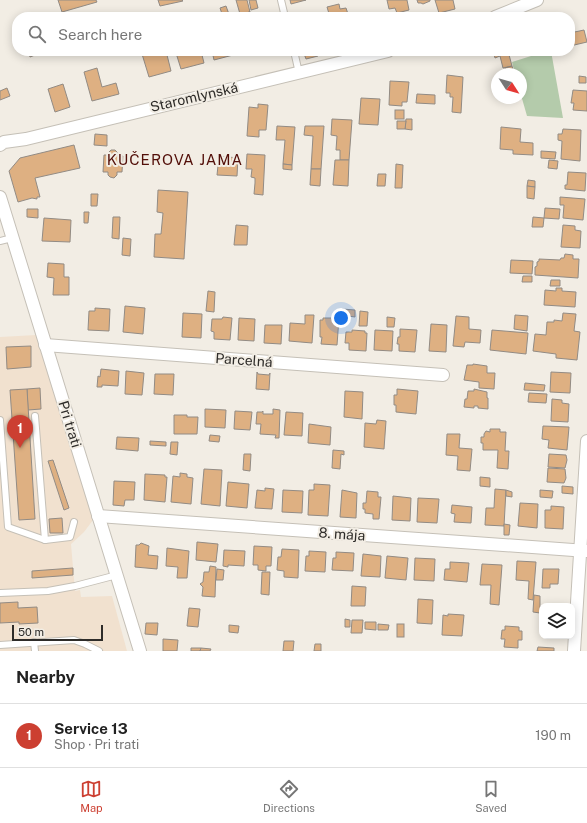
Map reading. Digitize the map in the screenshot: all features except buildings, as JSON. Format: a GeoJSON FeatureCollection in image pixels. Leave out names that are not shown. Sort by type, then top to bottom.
{"type":"FeatureCollection","features":[{"type":"Feature","properties":{"kind":"street"},"geometry":{"type":"LineString","coordinates":[[507,12],[537,0]]}},
{"type":"Feature","properties":{"kind":"street","name":"Staromlynská"},"geometry":{"type":"LineString","coordinates":[[0,145],[4,142],[26,139],[202,95],[368,56]]}},
{"type":"Feature","properties":{"kind":"street","name":"Pri trati"},"geometry":{"type":"LineString","coordinates":[[0,197],[140,651]]}},
{"type":"Feature","properties":{"kind":"street","name":"Parcelná"},"geometry":{"type":"LineString","coordinates":[[45,345],[443,375]]}},
{"type":"Feature","properties":{"kind":"street"},"geometry":{"type":"LineString","coordinates":[[574,651],[584,551],[587,441]]}},
{"type":"Feature","properties":{"kind":"street","name":"8. mája"},"geometry":{"type":"LineString","coordinates":[[98,516],[584,551]]}},
{"type":"Feature","properties":{"kind":"lane"},"geometry":{"type":"LineString","coordinates":[[281,0],[285,12]]}},
{"type":"Feature","properties":{"kind":"lane"},"geometry":{"type":"LineString","coordinates":[[295,56],[299,73]]}},
{"type":"Feature","properties":{"kind":"lane"},"geometry":{"type":"LineString","coordinates":[[0,241],[12,238]]}},
{"type":"Feature","properties":{"kind":"lane"},"geometry":{"type":"LineString","coordinates":[[35,416],[45,540]]}},
{"type":"Feature","properties":{"kind":"lane"},"geometry":{"type":"LineString","coordinates":[[0,420],[8,527],[45,540],[70,537],[74,522]]}},
{"type":"Feature","properties":{"kind":"lane"},"geometry":{"type":"LineString","coordinates":[[0,593],[48,591],[75,586],[117,575]]}},
{"type":"Feature","properties":{"kind":"lane"},"geometry":{"type":"LineString","coordinates":[[0,645],[74,640],[99,651]]}},
{"type":"Feature","properties":{"kind":"lane"},"geometry":{"type":"LineString","coordinates":[[34,642],[35,651]]}},
{"type":"Feature","properties":{"kind":"shaded area"},"geometry":{"type":"Polygon","coordinates":[[[36,335],[93,520],[84,532],[71,544],[75,591],[80,590],[81,597],[112,596],[127,651],[0,651],[0,337],[36,335]]]}},
{"type":"Feature","properties":{"kind":"green space"},"geometry":{"type":"Polygon","coordinates":[[[531,56],[552,56],[563,118],[527,116],[524,104],[527,104],[527,68],[514,68],[512,62],[531,56]]]}},
{"type":"Feature","properties":{"kind":"place","name":"Service 13"},"geometry":{"type":"Point","coordinates":[20,448]}},
{"type":"Feature","properties":{"kind":"district","name":"KUČEROVA JAMA"},"geometry":{"type":"Point","coordinates":[175,159]}}]}
